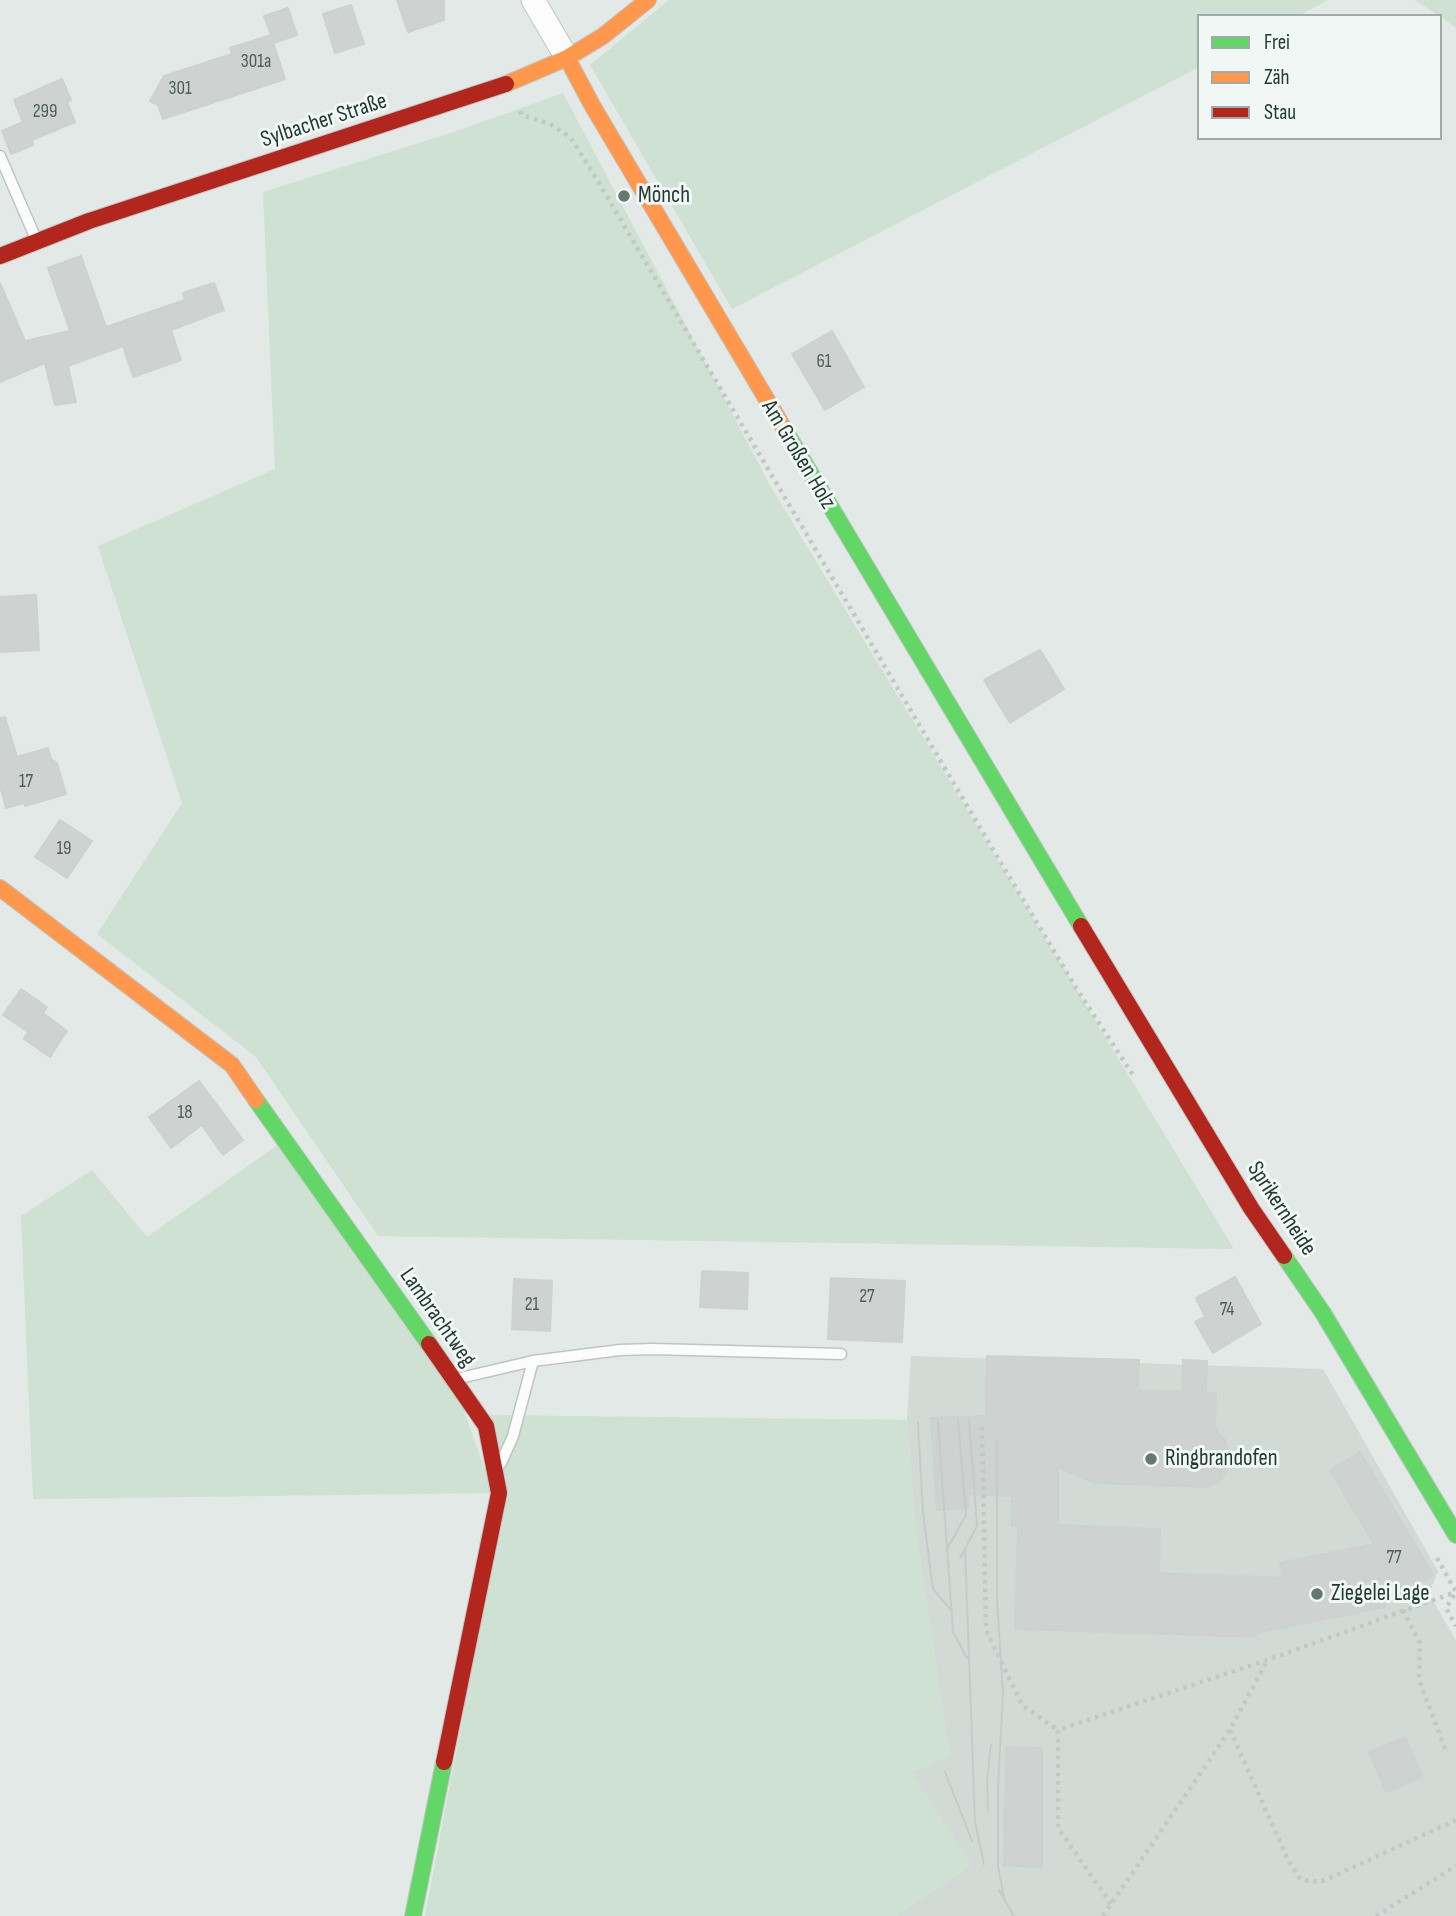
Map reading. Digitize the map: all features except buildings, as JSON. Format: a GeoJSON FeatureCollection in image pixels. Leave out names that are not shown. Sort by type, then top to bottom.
{"type":"FeatureCollection","features":[{"type":"Feature","properties":{"kind":"main road","name":"Sylbacher Straße"},"geometry":{"type":"LineString","coordinates":[[0,256],[89,221],[505,85],[568,58],[603,36],[648,0]]}},
{"type":"Feature","properties":{"kind":"main road","name":"Am Großen Holz"},"geometry":{"type":"LineString","coordinates":[[568,58],[592,104],[797,453],[1070,906]]}},
{"type":"Feature","properties":{"kind":"main road","name":"Lambrachtweg"},"geometry":{"type":"LineString","coordinates":[[0,888],[232,1065],[486,1426],[499,1493],[413,1916]]}},
{"type":"Feature","properties":{"kind":"main road","name":"Sprikernheide"},"geometry":{"type":"LineString","coordinates":[[1070,906],[1251,1208],[1323,1313],[1456,1535]]}},
{"type":"Feature","properties":{"kind":"street","name":"Am Großen Holz"},"geometry":{"type":"LineString","coordinates":[[533,0],[568,58]]}},
{"type":"Feature","properties":{"kind":"lane"},"geometry":{"type":"LineString","coordinates":[[0,156],[37,241]]}},
{"type":"Feature","properties":{"kind":"lane"},"geometry":{"type":"LineString","coordinates":[[454,1380],[533,1361],[620,1350],[841,1354]]}},
{"type":"Feature","properties":{"kind":"lane"},"geometry":{"type":"LineString","coordinates":[[496,1475],[513,1436],[533,1361]]}},
{"type":"Feature","properties":{"kind":"path"},"geometry":{"type":"LineString","coordinates":[[982,1427],[986,1630],[1022,1705],[1058,1730]]}},
{"type":"Feature","properties":{"kind":"path"},"geometry":{"type":"LineString","coordinates":[[1058,1730],[1267,1660],[1456,1592]]}},
{"type":"Feature","properties":{"kind":"path"},"geometry":{"type":"LineString","coordinates":[[1403,1610],[1420,1643],[1419,1680],[1446,1751]]}},
{"type":"Feature","properties":{"kind":"path"},"geometry":{"type":"LineString","coordinates":[[1102,1916],[1230,1730],[1267,1660]]}},
{"type":"Feature","properties":{"kind":"path"},"geometry":{"type":"LineString","coordinates":[[1058,1730],[1058,1828],[1111,1904]]}},
{"type":"Feature","properties":{"kind":"path"},"geometry":{"type":"LineString","coordinates":[[1230,1730],[1289,1862],[1301,1880],[1321,1882],[1456,1820]]}},
{"type":"Feature","properties":{"kind":"path"},"geometry":{"type":"LineString","coordinates":[[1376,1916],[1456,1866]]}},
{"type":"Feature","properties":{"kind":"shaded area"},"geometry":{"type":"Polygon","coordinates":[[[911,1356],[1323,1369],[1438,1571],[1429,1594],[1456,1640],[1456,1916],[895,1916],[971,1865],[911,1772],[949,1755],[915,1524],[907,1420],[911,1356]]]}},
{"type":"Feature","properties":{"kind":"green space"},"geometry":{"type":"Polygon","coordinates":[[[669,0],[1328,0],[1302,14],[1197,14],[1197,68],[732,309],[590,65],[669,0]]]}},
{"type":"Feature","properties":{"kind":"green space"},"geometry":{"type":"Polygon","coordinates":[[[1414,0],[1456,0],[1456,28],[1442,18],[1442,14],[1437,14],[1414,0]]]}},
{"type":"Feature","properties":{"kind":"green space"},"geometry":{"type":"Polygon","coordinates":[[[563,93],[772,489],[1234,1249],[378,1236],[256,1057],[97,934],[182,803],[98,546],[275,469],[263,192],[457,131],[563,93]]]}},
{"type":"Feature","properties":{"kind":"green space"},"geometry":{"type":"Polygon","coordinates":[[[279,1144],[462,1405],[493,1493],[33,1499],[21,1216],[92,1170],[147,1237],[279,1144]]]}},
{"type":"Feature","properties":{"kind":"green space"},"geometry":{"type":"Polygon","coordinates":[[[487,1415],[907,1420],[915,1524],[949,1755],[911,1772],[971,1865],[895,1916],[425,1916],[506,1489],[487,1415]]]}},
{"type":"Feature","properties":{"kind":"tram line"},"geometry":{"type":"LineString","coordinates":[[947,1549],[966,1515],[958,1419]]}},
{"type":"Feature","properties":{"kind":"tram line"},"geometry":{"type":"LineString","coordinates":[[960,1558],[977,1526],[969,1419]]}},
{"type":"Feature","properties":{"kind":"tram line"},"geometry":{"type":"LineString","coordinates":[[938,1421],[953,1632],[967,1658]]}},
{"type":"Feature","properties":{"kind":"tram line"},"geometry":{"type":"LineString","coordinates":[[918,1422],[923,1513],[933,1589],[951,1610]]}},
{"type":"Feature","properties":{"kind":"tram line"},"geometry":{"type":"LineString","coordinates":[[997,1441],[997,1600],[1003,1694],[998,1786],[998,1866],[1004,1898]]}},
{"type":"Feature","properties":{"kind":"tram line"},"geometry":{"type":"LineString","coordinates":[[965,1549],[975,1821],[984,1865]]}},
{"type":"Feature","properties":{"kind":"tram line"},"geometry":{"type":"LineString","coordinates":[[988,1811],[987,1781],[991,1745]]}},
{"type":"Feature","properties":{"kind":"tram line"},"geometry":{"type":"LineString","coordinates":[[945,1772],[972,1841]]}},
{"type":"Feature","properties":{"kind":"tram line"},"geometry":{"type":"LineString","coordinates":[[999,1890],[1014,1916]]}},
{"type":"Feature","properties":{"kind":"traffic: fast"},"geometry":{"type":"LineString","coordinates":[[786,432],[1081,926]]}},
{"type":"Feature","properties":{"kind":"traffic: fast"},"geometry":{"type":"LineString","coordinates":[[256,1100],[429,1344]]}},
{"type":"Feature","properties":{"kind":"traffic: fast"},"geometry":{"type":"LineString","coordinates":[[1284,1256],[1323,1313],[1456,1535]]}},
{"type":"Feature","properties":{"kind":"traffic: fast"},"geometry":{"type":"LineString","coordinates":[[413,1916],[444,1762]]}},
{"type":"Feature","properties":{"kind":"traffic: slow"},"geometry":{"type":"LineString","coordinates":[[506,84],[567,58],[603,36],[648,0]]}},
{"type":"Feature","properties":{"kind":"traffic: slow"},"geometry":{"type":"LineString","coordinates":[[567,58],[592,105],[786,432]]}},
{"type":"Feature","properties":{"kind":"traffic: slow"},"geometry":{"type":"LineString","coordinates":[[0,888],[232,1065],[256,1100]]}},
{"type":"Feature","properties":{"kind":"traffic: jam"},"geometry":{"type":"LineString","coordinates":[[0,256],[89,221],[506,84]]}},
{"type":"Feature","properties":{"kind":"traffic: jam"},"geometry":{"type":"LineString","coordinates":[[1081,926],[1251,1208],[1284,1256]]}},
{"type":"Feature","properties":{"kind":"traffic: jam"},"geometry":{"type":"LineString","coordinates":[[429,1344],[486,1426],[499,1493],[444,1762]]}},
{"type":"Feature","properties":{"kind":"place","name":"Mönch"},"geometry":{"type":"Point","coordinates":[624,196]}},
{"type":"Feature","properties":{"kind":"place","name":"Ringbrandofen"},"geometry":{"type":"Point","coordinates":[1151,1459]}},
{"type":"Feature","properties":{"kind":"place","name":"Ziegelei Lage"},"geometry":{"type":"Point","coordinates":[1317,1594]}}]}
